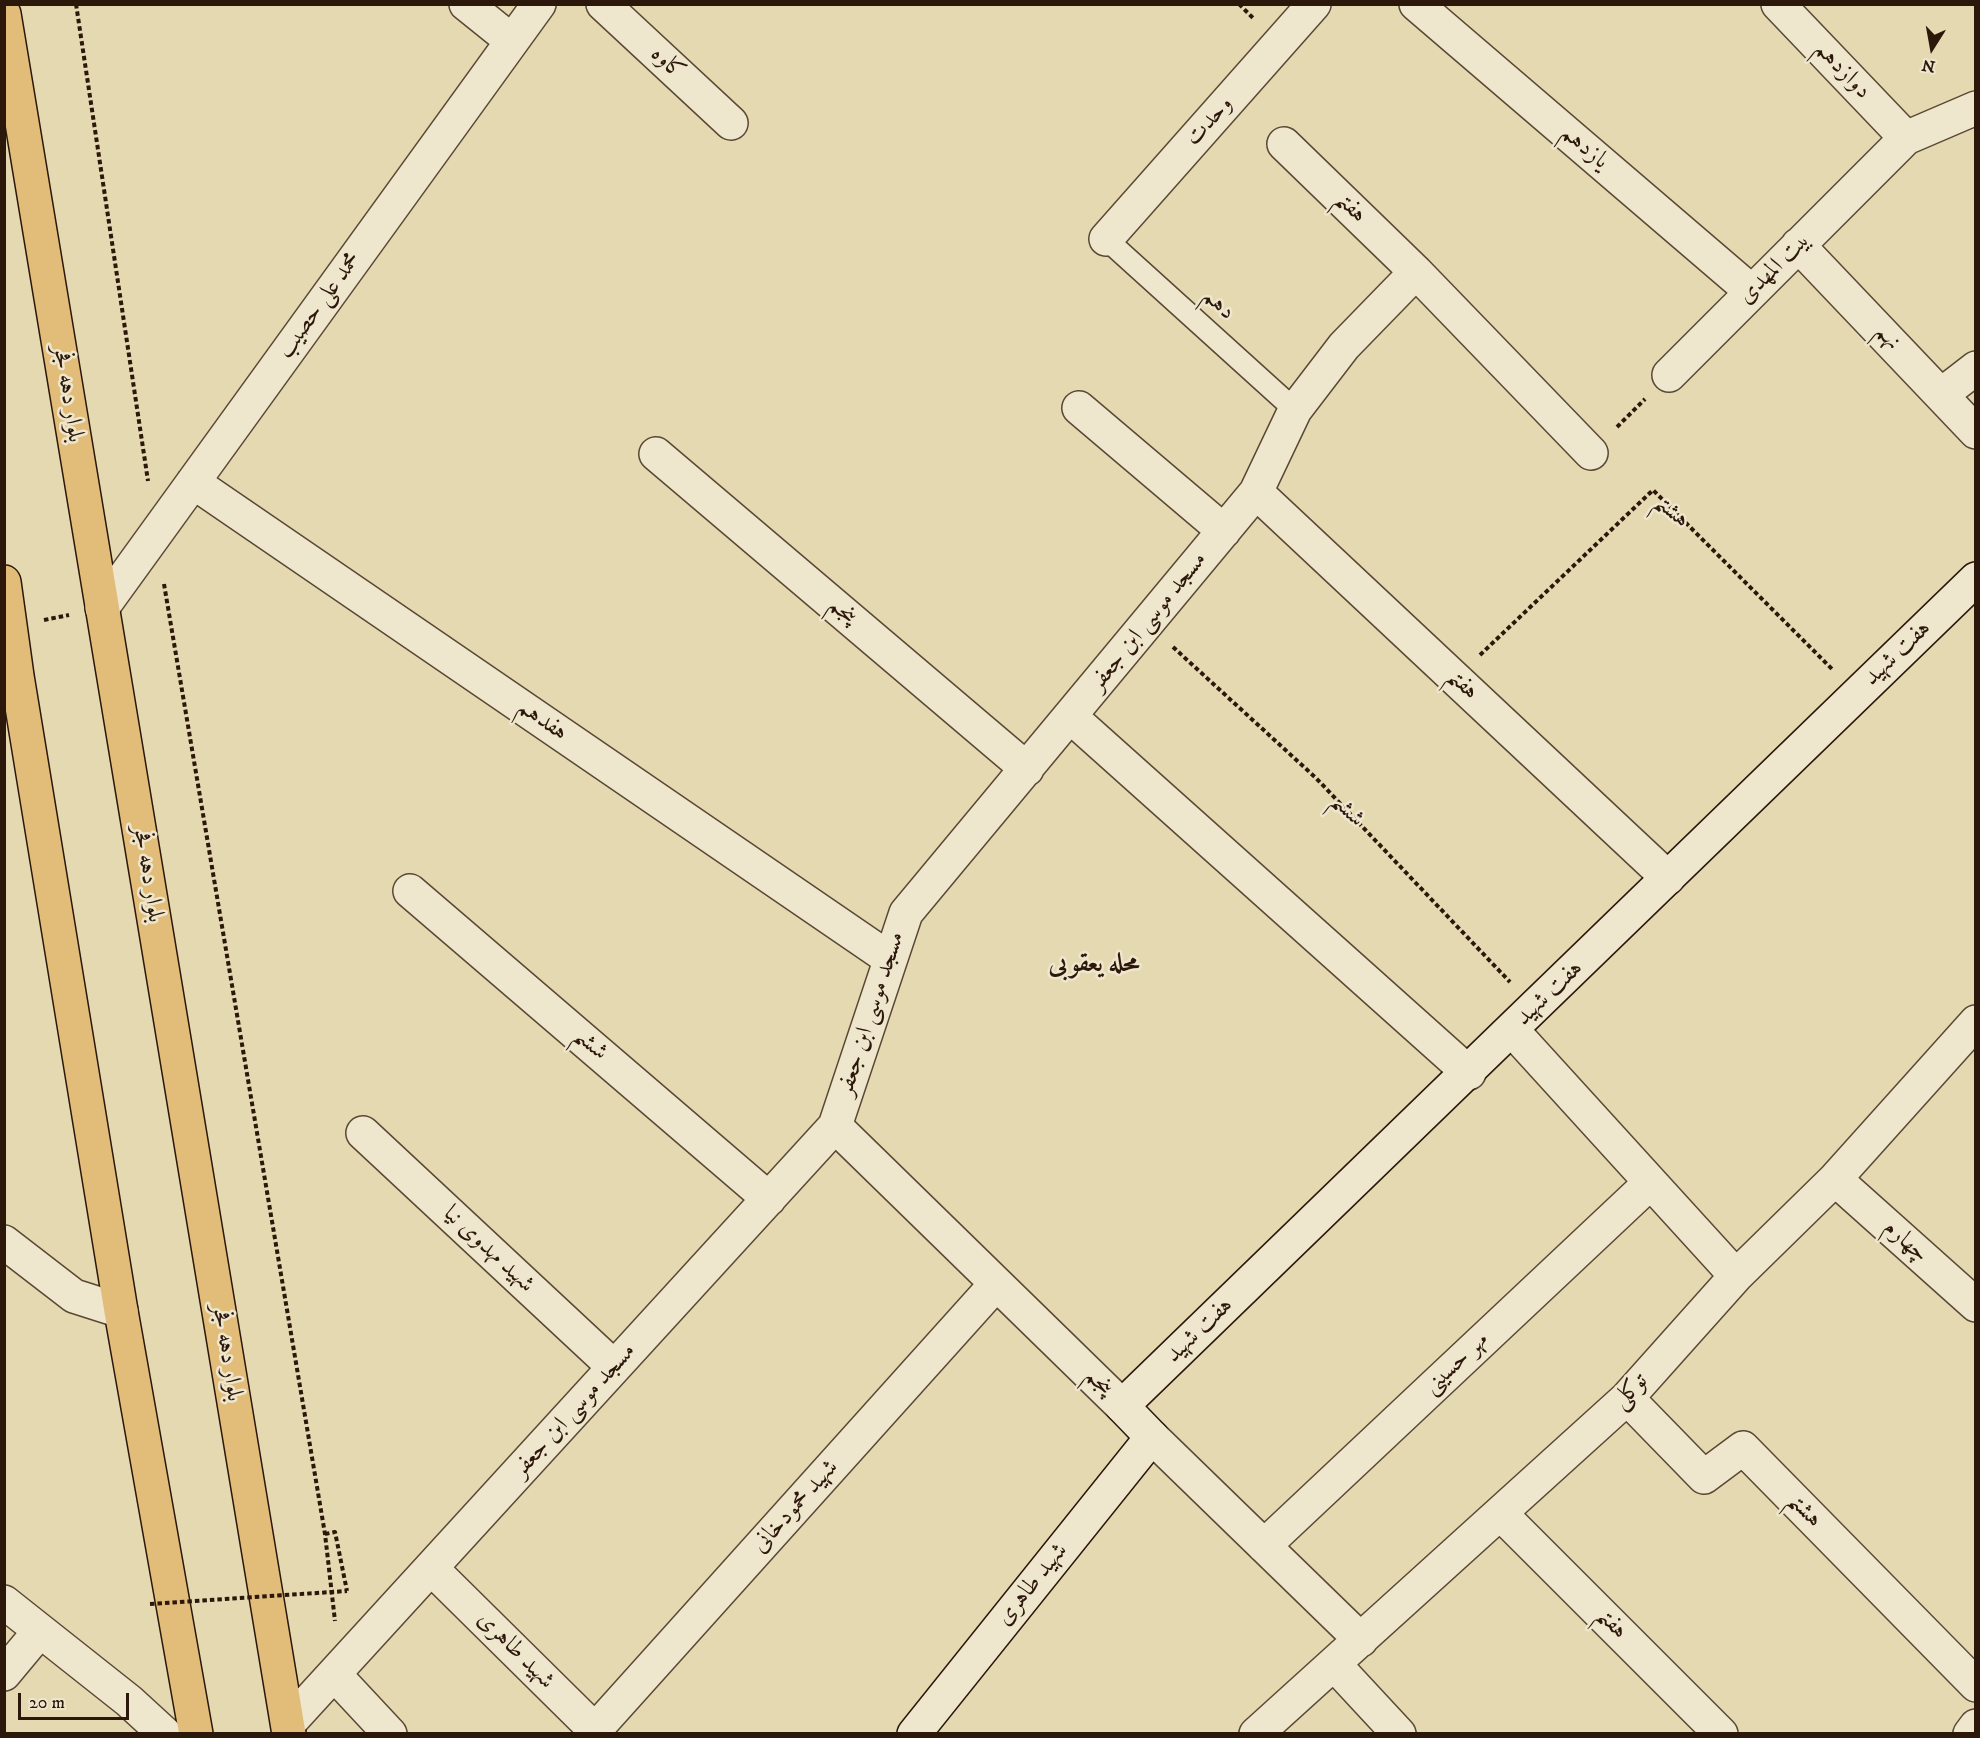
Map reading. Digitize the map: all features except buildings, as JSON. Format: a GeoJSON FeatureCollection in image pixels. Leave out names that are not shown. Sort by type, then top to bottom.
{"type":"FeatureCollection","features":[{"type":"Feature","properties":{"kind":"main road","name":"بلوار دهه فجر"},"geometry":{"type":"LineString","coordinates":[[4,14],[289,1729]]}},
{"type":"Feature","properties":{"kind":"main road"},"geometry":{"type":"LineString","coordinates":[[4,582],[11,626],[11,684],[196,1734]]}},
{"type":"Feature","properties":{"kind":"street"},"geometry":{"type":"LineString","coordinates":[[466,4],[512,41]]}},
{"type":"Feature","properties":{"kind":"street","name":"محمد علی حصیب"},"geometry":{"type":"LineString","coordinates":[[102,608],[538,4]]}},
{"type":"Feature","properties":{"kind":"street","name":"کاوه"},"geometry":{"type":"LineString","coordinates":[[603,4],[731,123]]}},
{"type":"Feature","properties":{"kind":"street","name":"وحدت"},"geometry":{"type":"LineString","coordinates":[[1106,239],[1314,4]]}},
{"type":"Feature","properties":{"kind":"street","name":"یازدهم"},"geometry":{"type":"LineString","coordinates":[[1416,4],[1752,292]]}},
{"type":"Feature","properties":{"kind":"street","name":"دوازدهم"},"geometry":{"type":"LineString","coordinates":[[1778,4],[1906,138]]}},
{"type":"Feature","properties":{"kind":"street","name":"بیت المهدی"},"geometry":{"type":"LineString","coordinates":[[1669,375],[1906,138],[1976,108]]}},
{"type":"Feature","properties":{"kind":"street","name":"هفتم"},"geometry":{"type":"LineString","coordinates":[[1284,144],[1416,272],[1591,453]]}},
{"type":"Feature","properties":{"kind":"street","name":"نهم"},"geometry":{"type":"LineString","coordinates":[[1798,245],[1976,432]]}},
{"type":"Feature","properties":{"kind":"street","name":"مسجد موسی ابن جعفر"},"geometry":{"type":"LineString","coordinates":[[289,1729],[337,1670],[835,1126],[906,913],[1256,492],[1295,410],[1344,346],[1416,272]]}},
{"type":"Feature","properties":{"kind":"street"},"geometry":{"type":"LineString","coordinates":[[1941,395],[1976,368]]}},
{"type":"Feature","properties":{"kind":"street"},"geometry":{"type":"LineString","coordinates":[[1079,408],[1224,531]]}},
{"type":"Feature","properties":{"kind":"street","name":"پنجم"},"geometry":{"type":"LineString","coordinates":[[656,454],[1027,769]]}},
{"type":"Feature","properties":{"kind":"street","name":"هفدهم"},"geometry":{"type":"LineString","coordinates":[[193,482],[890,959]]}},
{"type":"Feature","properties":{"kind":"street","name":"هفتم"},"geometry":{"type":"LineString","coordinates":[[1256,492],[1668,878]]}},
{"type":"Feature","properties":{"kind":"street","name":"هفت شهید"},"geometry":{"type":"LineString","coordinates":[[1122,1406],[1469,1073],[1976,579]]}},
{"type":"Feature","properties":{"kind":"street"},"geometry":{"type":"LineString","coordinates":[[1071,717],[1469,1073]]}},
{"type":"Feature","properties":{"kind":"street","name":"ششم"},"geometry":{"type":"LineString","coordinates":[[410,891],[769,1199]]}},
{"type":"Feature","properties":{"kind":"street"},"geometry":{"type":"LineString","coordinates":[[1523,1019],[1650,1183],[1736,1276]]}},
{"type":"Feature","properties":{"kind":"street","name":"توکلی"},"geometry":{"type":"LineString","coordinates":[[1261,1732],[1627,1398],[1736,1276],[1835,1179],[1976,1022]]}},
{"type":"Feature","properties":{"kind":"street","name":"پنجم"},"geometry":{"type":"LineString","coordinates":[[835,1126],[1361,1640]]}},
{"type":"Feature","properties":{"kind":"street","name":"شهید مهدوی نیا"},"geometry":{"type":"LineString","coordinates":[[363,1133],[614,1367]]}},
{"type":"Feature","properties":{"kind":"street","name":"چهارم"},"geometry":{"type":"LineString","coordinates":[[1835,1179],[1976,1305]]}},
{"type":"Feature","properties":{"kind":"street","name":"مهر حسینی"},"geometry":{"type":"LineString","coordinates":[[1264,1546],[1650,1183]]}},
{"type":"Feature","properties":{"kind":"street"},"geometry":{"type":"LineString","coordinates":[[4,1242],[74,1296],[122,1311]]}},
{"type":"Feature","properties":{"kind":"street","name":"شهید محمودخانی"},"geometry":{"type":"LineString","coordinates":[[597,1732],[996,1284]]}},
{"type":"Feature","properties":{"kind":"street","name":"هشتم"},"geometry":{"type":"LineString","coordinates":[[1627,1398],[1704,1477],[1743,1448],[1976,1685]]}},
{"type":"Feature","properties":{"kind":"street","name":"شهید طاهری"},"geometry":{"type":"LineString","coordinates":[[914,1734],[1152,1437]]}},
{"type":"Feature","properties":{"kind":"street","name":"هفتم"},"geometry":{"type":"LineString","coordinates":[[1501,1514],[1721,1734]]}},
{"type":"Feature","properties":{"kind":"street","name":"شهید طاهری"},"geometry":{"type":"LineString","coordinates":[[431,1568],[597,1732]]}},
{"type":"Feature","properties":{"kind":"street"},"geometry":{"type":"LineString","coordinates":[[4,1602],[129,1701],[165,1734]]}},
{"type":"Feature","properties":{"kind":"street"},"geometry":{"type":"LineString","coordinates":[[4,1674],[39,1632]]}},
{"type":"Feature","properties":{"kind":"street"},"geometry":{"type":"LineString","coordinates":[[1334,1664],[1399,1734]]}},
{"type":"Feature","properties":{"kind":"street"},"geometry":{"type":"LineString","coordinates":[[337,1670],[390,1734]]}},
{"type":"Feature","properties":{"kind":"street"},"geometry":{"type":"LineString","coordinates":[[1970,1734],[1976,1726]]}},
{"type":"Feature","properties":{"kind":"lane","name":"دهم"},"geometry":{"type":"LineString","coordinates":[[1106,239],[1295,410]]}},
{"type":"Feature","properties":{"kind":"path"},"geometry":{"type":"LineString","coordinates":[[76,4],[156,534],[325,1534],[337,1670]]}},
{"type":"Feature","properties":{"kind":"path"},"geometry":{"type":"LineString","coordinates":[[1591,453],[1669,375]]}},
{"type":"Feature","properties":{"kind":"path","name":"هشتم"},"geometry":{"type":"LineString","coordinates":[[1456,679],[1653,490],[1857,694]]}},
{"type":"Feature","properties":{"kind":"path"},"geometry":{"type":"LineString","coordinates":[[11,626],[102,608]]}},
{"type":"Feature","properties":{"kind":"path","name":"ششم"},"geometry":{"type":"LineString","coordinates":[[1148,624],[1316,778],[1523,1019]]}},
{"type":"Feature","properties":{"kind":"path"},"geometry":{"type":"LineString","coordinates":[[150,1604],[347,1591],[335,1532],[325,1534]]}},
{"type":"Feature","properties":{"kind":"district","name":"محله یعقوبی"},"geometry":{"type":"Point","coordinates":[1094,966]}}]}
